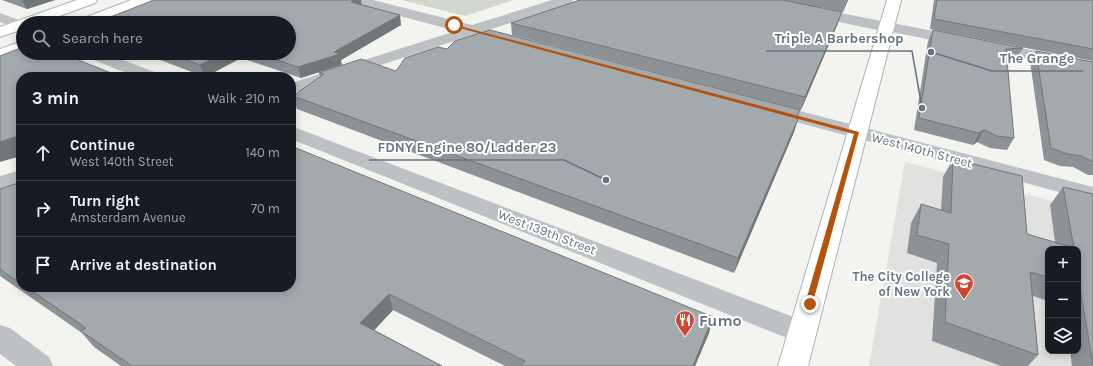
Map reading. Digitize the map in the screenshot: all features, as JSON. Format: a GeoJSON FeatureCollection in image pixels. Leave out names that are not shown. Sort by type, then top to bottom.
{"type":"FeatureCollection","features":[{"type":"Feature","properties":{"kind":"main road"},"geometry":{"type":"LineString","coordinates":[[47,16],[90,0]]}},
{"type":"Feature","properties":{"kind":"main road"},"geometry":{"type":"LineString","coordinates":[[102,16],[144,0]]}},
{"type":"Feature","properties":{"kind":"main road"},"geometry":{"type":"LineString","coordinates":[[794,366],[802,332],[894,0]]}},
{"type":"Feature","properties":{"kind":"main road"},"geometry":{"type":"LineString","coordinates":[[0,32],[16,27]]}},
{"type":"Feature","properties":{"kind":"main road"},"geometry":{"type":"LineString","coordinates":[[0,55],[16,49]]}},
{"type":"Feature","properties":{"kind":"street"},"geometry":{"type":"LineString","coordinates":[[356,0],[528,45]]}},
{"type":"Feature","properties":{"kind":"street"},"geometry":{"type":"LineString","coordinates":[[296,87],[566,0]]}},
{"type":"Feature","properties":{"kind":"street"},"geometry":{"type":"LineString","coordinates":[[752,0],[1093,67]]}},
{"type":"Feature","properties":{"kind":"street"},"geometry":{"type":"LineString","coordinates":[[0,17],[16,23]]}},
{"type":"Feature","properties":{"kind":"street"},"geometry":{"type":"LineString","coordinates":[[108,60],[138,72]]}},
{"type":"Feature","properties":{"kind":"street","name":"West 140th Street"},"geometry":{"type":"LineString","coordinates":[[755,105],[1093,194]]}},
{"type":"Feature","properties":{"kind":"street","name":"West 139th Street"},"geometry":{"type":"LineString","coordinates":[[296,134],[802,332]]}},
{"type":"Feature","properties":{"kind":"street"},"geometry":{"type":"LineString","coordinates":[[0,184],[16,179]]}},
{"type":"Feature","properties":{"kind":"street"},"geometry":{"type":"LineString","coordinates":[[0,337],[38,366]]}},
{"type":"Feature","properties":{"kind":"shaded area"},"geometry":{"type":"Polygon","coordinates":[[[402,0],[514,0],[465,16],[402,0]]]}},
{"type":"Feature","properties":{"kind":"shaded area","name":"The City College of New York"},"geometry":{"type":"Polygon","coordinates":[[[905,162],[1093,212],[1093,366],[869,366],[905,162]]]}},
{"type":"Feature","properties":{"kind":"building"},"geometry":{"type":"Polygon","coordinates":[[[154,0],[354,0],[351,2],[400,15],[334,52],[340,54],[298,67],[278,60],[296,60],[296,16],[113,16],[154,0]]]}},
{"type":"Feature","properties":{"kind":"building"},"geometry":{"type":"Polygon","coordinates":[[[580,0],[782,0],[842,12],[805,97],[511,23],[580,0]]]}},
{"type":"Feature","properties":{"kind":"building"},"geometry":{"type":"Polygon","coordinates":[[[937,0],[1093,0],[1093,49],[934,19],[937,0]]]}},
{"type":"Feature","properties":{"kind":"building"},"geometry":{"type":"Polygon","coordinates":[[[490,30],[800,110],[796,118],[798,119],[738,258],[296,97],[296,94],[324,74],[319,73],[361,59],[396,71],[405,58],[438,47],[447,49],[455,41],[490,30]]]}},
{"type":"Feature","properties":{"kind":"building"},"geometry":{"type":"Polygon","coordinates":[[[933,30],[1023,48],[1006,49],[1014,138],[997,136],[984,130],[979,133],[919,118],[933,30]]]}},
{"type":"Feature","properties":{"kind":"building"},"geometry":{"type":"Polygon","coordinates":[[[16,50],[16,60],[78,60],[108,72],[16,72],[16,137],[0,142],[0,56],[16,50]]]}},
{"type":"Feature","properties":{"kind":"building"},"geometry":{"type":"Polygon","coordinates":[[[1036,51],[1093,62],[1093,162],[1081,156],[1068,154],[1051,148],[1036,51]]]}},
{"type":"Feature","properties":{"kind":"building"},"geometry":{"type":"Polygon","coordinates":[[[186,60],[210,60],[200,65],[186,60]]]}},
{"type":"Feature","properties":{"kind":"building"},"geometry":{"type":"Polygon","coordinates":[[[296,148],[713,317],[693,366],[521,366],[525,361],[389,294],[360,323],[442,366],[132,366],[81,331],[86,328],[33,292],[296,292],[296,148]]]}},
{"type":"Feature","properties":{"kind":"building"},"geometry":{"type":"Polygon","coordinates":[[[953,159],[1022,176],[1027,234],[1067,246],[1045,246],[1045,276],[1030,272],[1038,355],[945,322],[949,244],[917,235],[921,204],[951,213],[953,159]]]}},
{"type":"Feature","properties":{"kind":"building"},"geometry":{"type":"Polygon","coordinates":[[[16,184],[16,280],[0,269],[0,189],[16,184]]]}},
{"type":"Feature","properties":{"kind":"building"},"geometry":{"type":"Polygon","coordinates":[[[1063,187],[1093,194],[1093,365],[1081,294],[1081,246],[1074,246],[1063,187]]]}},
{"type":"Feature","properties":{"kind":"place","name":"The Grange"},"geometry":{"type":"Point","coordinates":[931,52]}},
{"type":"Feature","properties":{"kind":"place","name":"Triple A Barbershop"},"geometry":{"type":"Point","coordinates":[922,108]}},
{"type":"Feature","properties":{"kind":"place","name":"FDNY Engine 80/Ladder 23"},"geometry":{"type":"Point","coordinates":[606,180]}},
{"type":"Feature","properties":{"kind":"place","name":"The City College of New York"},"geometry":{"type":"Point","coordinates":[964,300]}},
{"type":"Feature","properties":{"kind":"place","name":"Fumo"},"geometry":{"type":"Point","coordinates":[685,337]}},
{"type":"Feature","properties":{"kind":"route"},"geometry":{"type":"LineString","coordinates":[[454,25],[857,133],[810,304]]}}]}
